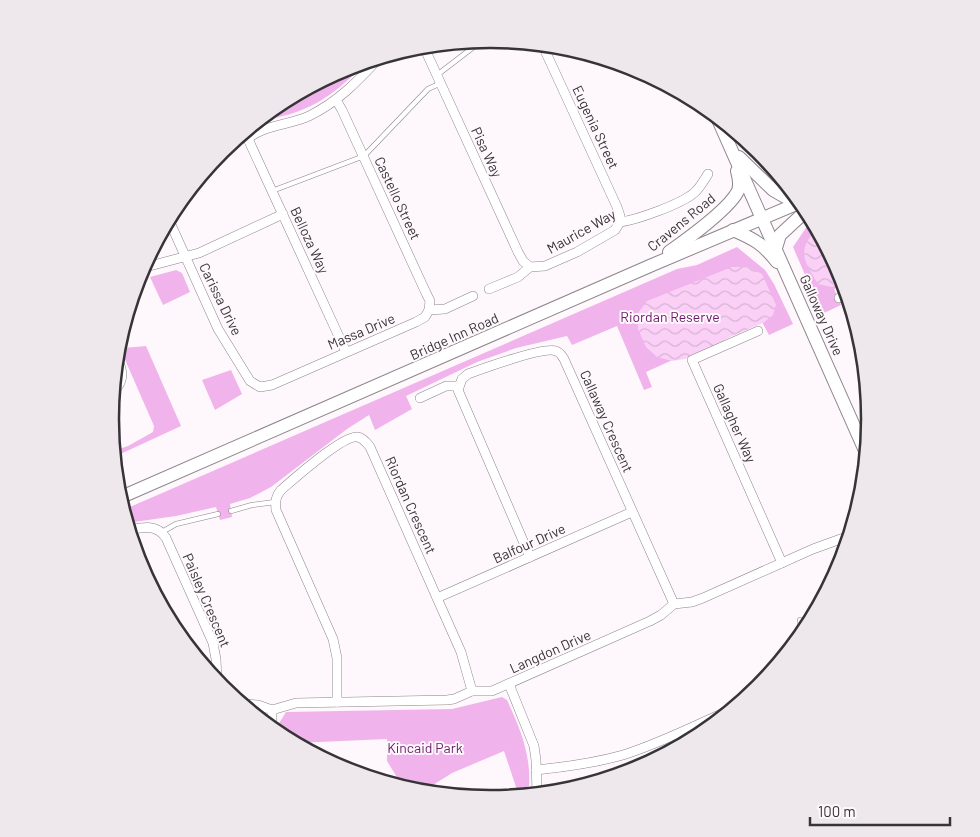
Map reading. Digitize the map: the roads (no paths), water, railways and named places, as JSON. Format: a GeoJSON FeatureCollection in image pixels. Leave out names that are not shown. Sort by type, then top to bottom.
{"type":"FeatureCollection","features":[{"type":"Feature","properties":{"kind":"main road","name":"Cravens Road"},"geometry":{"type":"LineString","coordinates":[[722,129],[762,217]]}},
{"type":"Feature","properties":{"kind":"main road","name":"Cravens Road"},"geometry":{"type":"LineString","coordinates":[[730,148],[773,190],[787,198]]}},
{"type":"Feature","properties":{"kind":"main road","name":"Cravens Road"},"geometry":{"type":"LineString","coordinates":[[652,265],[688,238],[733,198],[739,186],[739,177],[730,148]]}},
{"type":"Feature","properties":{"kind":"main road","name":"Bridge Inn Road"},"geometry":{"type":"LineString","coordinates":[[127,495],[792,204]]}},
{"type":"Feature","properties":{"kind":"main road"},"geometry":{"type":"LineString","coordinates":[[776,248],[780,235],[800,216]]}},
{"type":"Feature","properties":{"kind":"main road","name":"Galloway Drive"},"geometry":{"type":"LineString","coordinates":[[762,217],[860,440]]}},
{"type":"Feature","properties":{"kind":"main road"},"geometry":{"type":"LineString","coordinates":[[733,230],[755,239],[766,248],[790,280]]}},
{"type":"Feature","properties":{"kind":"street","name":"Eugenia Street"},"geometry":{"type":"LineString","coordinates":[[546,52],[617,206],[620,222]]}},
{"type":"Feature","properties":{"kind":"street","name":"Pisa Way"},"geometry":{"type":"LineString","coordinates":[[427,54],[518,252],[523,261],[530,267]]}},
{"type":"Feature","properties":{"kind":"street"},"geometry":{"type":"LineString","coordinates":[[250,135],[306,117],[336,100],[352,87],[370,67]]}},
{"type":"Feature","properties":{"kind":"street","name":"Castello Street"},"geometry":{"type":"LineString","coordinates":[[336,100],[364,156],[430,301],[429,310]]}},
{"type":"Feature","properties":{"kind":"street","name":"Belloza Way"},"geometry":{"type":"LineString","coordinates":[[245,140],[272,191],[346,352]]}},
{"type":"Feature","properties":{"kind":"street","name":"Maurice Way"},"geometry":{"type":"LineString","coordinates":[[489,290],[518,277],[530,267],[544,266],[576,252],[611,233],[620,222],[636,220],[686,198],[697,190],[708,174]]}},
{"type":"Feature","properties":{"kind":"street"},"geometry":{"type":"LineString","coordinates":[[152,266],[200,253],[282,214]]}},
{"type":"Feature","properties":{"kind":"street","name":"Carissa Drive"},"geometry":{"type":"LineString","coordinates":[[172,228],[218,329],[250,382],[257,386]]}},
{"type":"Feature","properties":{"kind":"street","name":"Massa Drive"},"geometry":{"type":"LineString","coordinates":[[257,386],[265,387],[272,385],[416,322],[425,316],[429,310],[445,309],[473,296]]}},
{"type":"Feature","properties":{"kind":"street","name":"Gallagher Way"},"geometry":{"type":"LineString","coordinates":[[758,331],[692,360],[782,563]]}},
{"type":"Feature","properties":{"kind":"street","name":"Callaway Crescent"},"geometry":{"type":"LineString","coordinates":[[420,398],[446,386],[459,386],[462,379],[468,374],[534,353],[555,350],[561,354],[674,604]]}},
{"type":"Feature","properties":{"kind":"street"},"geometry":{"type":"LineString","coordinates":[[459,386],[460,397],[530,557]]}},
{"type":"Feature","properties":{"kind":"street","name":"Riordan Crescent"},"geometry":{"type":"LineString","coordinates":[[275,502],[276,496],[281,490],[338,444],[346,439],[359,437],[366,441],[461,652],[472,691]]}},
{"type":"Feature","properties":{"kind":"street"},"geometry":{"type":"LineString","coordinates":[[275,502],[279,518],[333,639],[337,658],[337,702]]}},
{"type":"Feature","properties":{"kind":"street","name":"Balfour Drive"},"geometry":{"type":"LineString","coordinates":[[437,598],[632,512]]}},
{"type":"Feature","properties":{"kind":"street"},"geometry":{"type":"LineString","coordinates":[[136,529],[148,527],[156,528],[162,532]]}},
{"type":"Feature","properties":{"kind":"street","name":"Paisley Crescent"},"geometry":{"type":"LineString","coordinates":[[162,532],[212,643],[216,669]]}},
{"type":"Feature","properties":{"kind":"street","name":"Langdon Drive"},"geometry":{"type":"LineString","coordinates":[[254,705],[272,710],[289,704],[447,700],[461,697],[472,691],[492,690],[650,621],[674,604],[696,600],[840,539]]}},
{"type":"Feature","properties":{"kind":"street"},"geometry":{"type":"LineString","coordinates":[[509,684],[534,746],[537,786]]}},
{"type":"Feature","properties":{"kind":"street"},"geometry":{"type":"LineString","coordinates":[[272,710],[272,719]]}},
{"type":"Feature","properties":{"kind":"street"},"geometry":{"type":"LineString","coordinates":[[536,770],[593,762],[623,754],[648,746],[704,721]]}},
{"type":"Feature","properties":{"kind":"lane"},"geometry":{"type":"LineString","coordinates":[[272,191],[364,156],[428,89],[474,48]]}},
{"type":"Feature","properties":{"kind":"lane"},"geometry":{"type":"LineString","coordinates":[[231,511],[252,505],[275,502]]}},
{"type":"Feature","properties":{"kind":"lane"},"geometry":{"type":"LineString","coordinates":[[162,532],[176,524],[218,514]]}},
{"type":"Feature","properties":{"kind":"water"},"geometry":{"type":"Polygon","coordinates":[[[812,234],[823,254],[836,286],[832,287],[818,284],[809,269],[804,256],[804,250],[812,234]]]}},
{"type":"Feature","properties":{"kind":"water"},"geometry":{"type":"Polygon","coordinates":[[[732,267],[748,267],[762,274],[776,305],[773,315],[763,323],[685,359],[672,361],[657,357],[646,347],[638,329],[638,313],[647,301],[732,267]]]}},
{"type":"Feature","properties":{"kind":"park label","name":"Riordan Reserve"},"geometry":{"type":"Point","coordinates":[670,316]}},
{"type":"Feature","properties":{"kind":"park label","name":"Kincaid Park"},"geometry":{"type":"Point","coordinates":[425,747]}}]}
